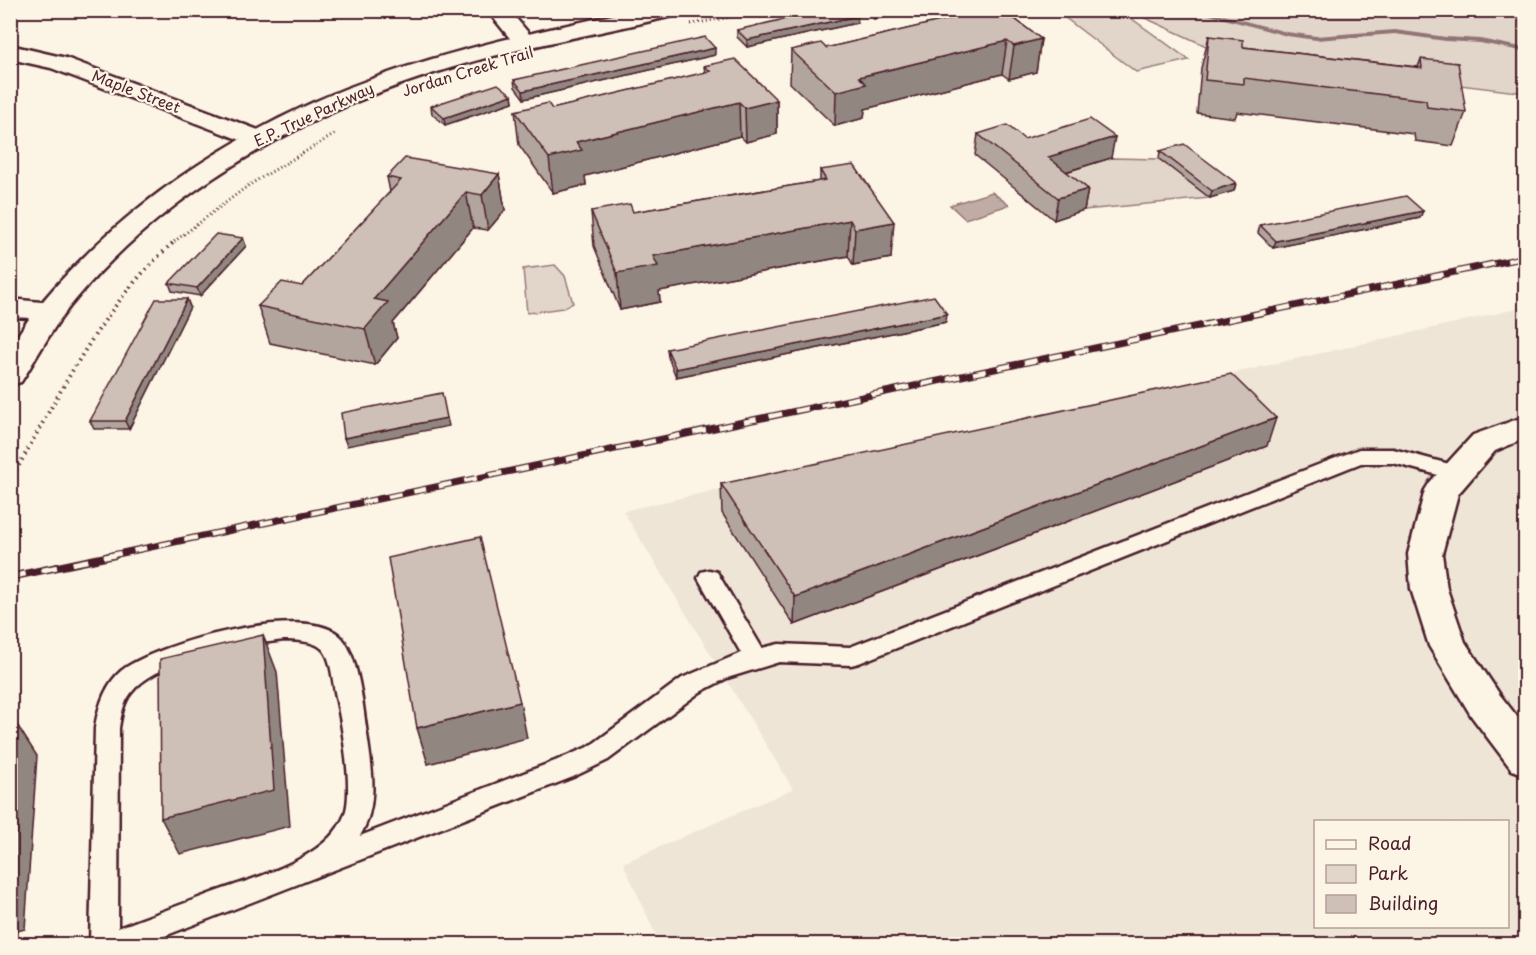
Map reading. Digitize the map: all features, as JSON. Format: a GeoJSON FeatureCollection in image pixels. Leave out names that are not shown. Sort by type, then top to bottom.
{"type":"FeatureCollection","features":[{"type":"Feature","properties":{"kind":"main road"},"geometry":{"type":"LineString","coordinates":[[497,10],[525,42]]}},
{"type":"Feature","properties":{"kind":"main road","name":"E.P. True Parkway"},"geometry":{"type":"LineString","coordinates":[[10,375],[52,310],[90,266],[138,222],[190,184],[260,139],[383,82],[434,66],[525,42],[675,18]]}},
{"type":"Feature","properties":{"kind":"main road","name":"Maple Street"},"geometry":{"type":"LineString","coordinates":[[10,52],[58,63],[260,139]]}},
{"type":"Feature","properties":{"kind":"main road"},"geometry":{"type":"LineString","coordinates":[[10,308],[52,310]]}},
{"type":"Feature","properties":{"kind":"main road"},"geometry":{"type":"LineString","coordinates":[[1526,426],[1484,443],[1442,490],[1425,554],[1428,589],[1449,646],[1486,706],[1526,758]]}},
{"type":"Feature","properties":{"kind":"lane"},"geometry":{"type":"LineString","coordinates":[[111,945],[564,769],[599,753],[691,685],[718,670],[779,653],[851,656],[1359,456],[1393,456],[1457,473]]}},
{"type":"Feature","properties":{"kind":"lane"},"geometry":{"type":"LineString","coordinates":[[709,578],[756,658]]}},
{"type":"Feature","properties":{"kind":"lane"},"geometry":{"type":"LineString","coordinates":[[104,945],[107,728],[111,702],[131,677],[157,661],[191,650],[270,632],[303,630],[321,635],[335,645],[344,668],[359,780],[360,806],[351,828],[333,851],[297,873]]}},
{"type":"Feature","properties":{"kind":"path"},"geometry":{"type":"LineString","coordinates":[[675,18],[770,10]]}},
{"type":"Feature","properties":{"kind":"path"},"geometry":{"type":"LineString","coordinates":[[10,481],[103,322],[124,293],[185,231],[216,207],[255,179],[343,130]]}},
{"type":"Feature","properties":{"kind":"shaded area"},"geometry":{"type":"Polygon","coordinates":[[[992,192],[1009,205],[965,219],[950,205],[992,192]]]}},
{"type":"Feature","properties":{"kind":"shaded area"},"geometry":{"type":"Polygon","coordinates":[[[1525,307],[1525,944],[660,944],[623,863],[793,789],[623,511],[1525,307]]]}},
{"type":"Feature","properties":{"kind":"green space"},"geometry":{"type":"Polygon","coordinates":[[[1095,11],[1121,11],[1189,60],[1136,72],[1064,17],[1095,11]]]}},
{"type":"Feature","properties":{"kind":"green space"},"geometry":{"type":"Polygon","coordinates":[[[1130,11],[1525,11],[1525,93],[1230,57],[1130,11]]]}},
{"type":"Feature","properties":{"kind":"green space"},"geometry":{"type":"Polygon","coordinates":[[[1111,158],[1159,159],[1210,198],[1084,210],[1045,178],[1111,158]]]}},
{"type":"Feature","properties":{"kind":"green space"},"geometry":{"type":"Polygon","coordinates":[[[555,265],[565,276],[573,303],[563,308],[527,313],[523,269],[555,265]]]}},
{"type":"Feature","properties":{"kind":"building"},"geometry":{"type":"Polygon","coordinates":[[[824,10],[851,10],[857,16],[747,40],[737,30],[824,10]]]}},
{"type":"Feature","properties":{"kind":"building"},"geometry":{"type":"Polygon","coordinates":[[[966,10],[1003,10],[1041,39],[1014,46],[1007,41],[859,77],[866,84],[836,92],[791,50],[821,43],[826,48],[970,14],[966,10]]]}},
{"type":"Feature","properties":{"kind":"building"},"geometry":{"type":"Polygon","coordinates":[[[1209,36],[1243,40],[1243,47],[1422,68],[1421,59],[1458,63],[1466,112],[1427,107],[1426,100],[1244,78],[1244,84],[1205,80],[1209,36]]]}},
{"type":"Feature","properties":{"kind":"building"},"geometry":{"type":"Polygon","coordinates":[[[705,37],[715,48],[523,91],[514,80],[705,37]]]}},
{"type":"Feature","properties":{"kind":"building"},"geometry":{"type":"Polygon","coordinates":[[[735,59],[777,100],[745,108],[739,102],[576,142],[582,150],[549,158],[515,111],[548,103],[552,109],[710,71],[704,66],[735,59]]]}},
{"type":"Feature","properties":{"kind":"building"},"geometry":{"type":"Polygon","coordinates":[[[498,84],[512,95],[444,118],[431,106],[498,84]]]}},
{"type":"Feature","properties":{"kind":"building"},"geometry":{"type":"Polygon","coordinates":[[[1090,119],[1115,137],[1048,157],[1088,189],[1058,198],[978,134],[1007,125],[1024,139],[1090,119]]]}},
{"type":"Feature","properties":{"kind":"building"},"geometry":{"type":"Polygon","coordinates":[[[1184,144],[1236,183],[1212,191],[1160,151],[1184,144]]]}},
{"type":"Feature","properties":{"kind":"building"},"geometry":{"type":"Polygon","coordinates":[[[405,158],[499,174],[482,195],[466,192],[374,299],[388,302],[365,329],[258,306],[282,282],[302,286],[401,180],[387,177],[405,158]]]}},
{"type":"Feature","properties":{"kind":"building"},"geometry":{"type":"Polygon","coordinates":[[[854,165],[894,222],[855,229],[850,220],[653,256],[658,266],[617,273],[591,211],[630,204],[633,212],[826,180],[820,170],[854,165]]]}},
{"type":"Feature","properties":{"kind":"building"},"geometry":{"type":"Polygon","coordinates":[[[1406,196],[1423,211],[1276,241],[1260,225],[1406,196]]]}},
{"type":"Feature","properties":{"kind":"building"},"geometry":{"type":"Polygon","coordinates":[[[216,234],[243,238],[197,288],[169,283],[216,234]]]}},
{"type":"Feature","properties":{"kind":"building"},"geometry":{"type":"Polygon","coordinates":[[[934,296],[947,314],[676,369],[667,349],[934,296]]]}},
{"type":"Feature","properties":{"kind":"building"},"geometry":{"type":"Polygon","coordinates":[[[156,299],[187,299],[125,421],[90,421],[156,299]]]}},
{"type":"Feature","properties":{"kind":"building"},"geometry":{"type":"Polygon","coordinates":[[[1231,374],[1276,418],[795,597],[721,484],[1231,374]]]}},
{"type":"Feature","properties":{"kind":"building"},"geometry":{"type":"Polygon","coordinates":[[[442,393],[447,418],[344,438],[341,413],[442,393]]]}},
{"type":"Feature","properties":{"kind":"building"},"geometry":{"type":"Polygon","coordinates":[[[480,537],[520,702],[417,728],[388,558],[480,537]]]}},
{"type":"Feature","properties":{"kind":"building"},"geometry":{"type":"Polygon","coordinates":[[[263,635],[274,790],[161,818],[160,659],[263,635]]]}},
{"type":"Feature","properties":{"kind":"building"},"geometry":{"type":"Polygon","coordinates":[[[14,720],[10,766],[10,721],[14,720]]]}},
{"type":"Feature","properties":{"kind":"waterway"},"geometry":{"type":"LineString","coordinates":[[1194,10],[1287,34],[1316,38],[1395,32],[1480,41],[1526,50]]}},
{"type":"Feature","properties":{"kind":"railway"},"geometry":{"type":"LineString","coordinates":[[108,556],[1526,257]]}},
{"type":"Feature","properties":{"kind":"railway"},"geometry":{"type":"LineString","coordinates":[[10,577],[115,555]]}}]}
